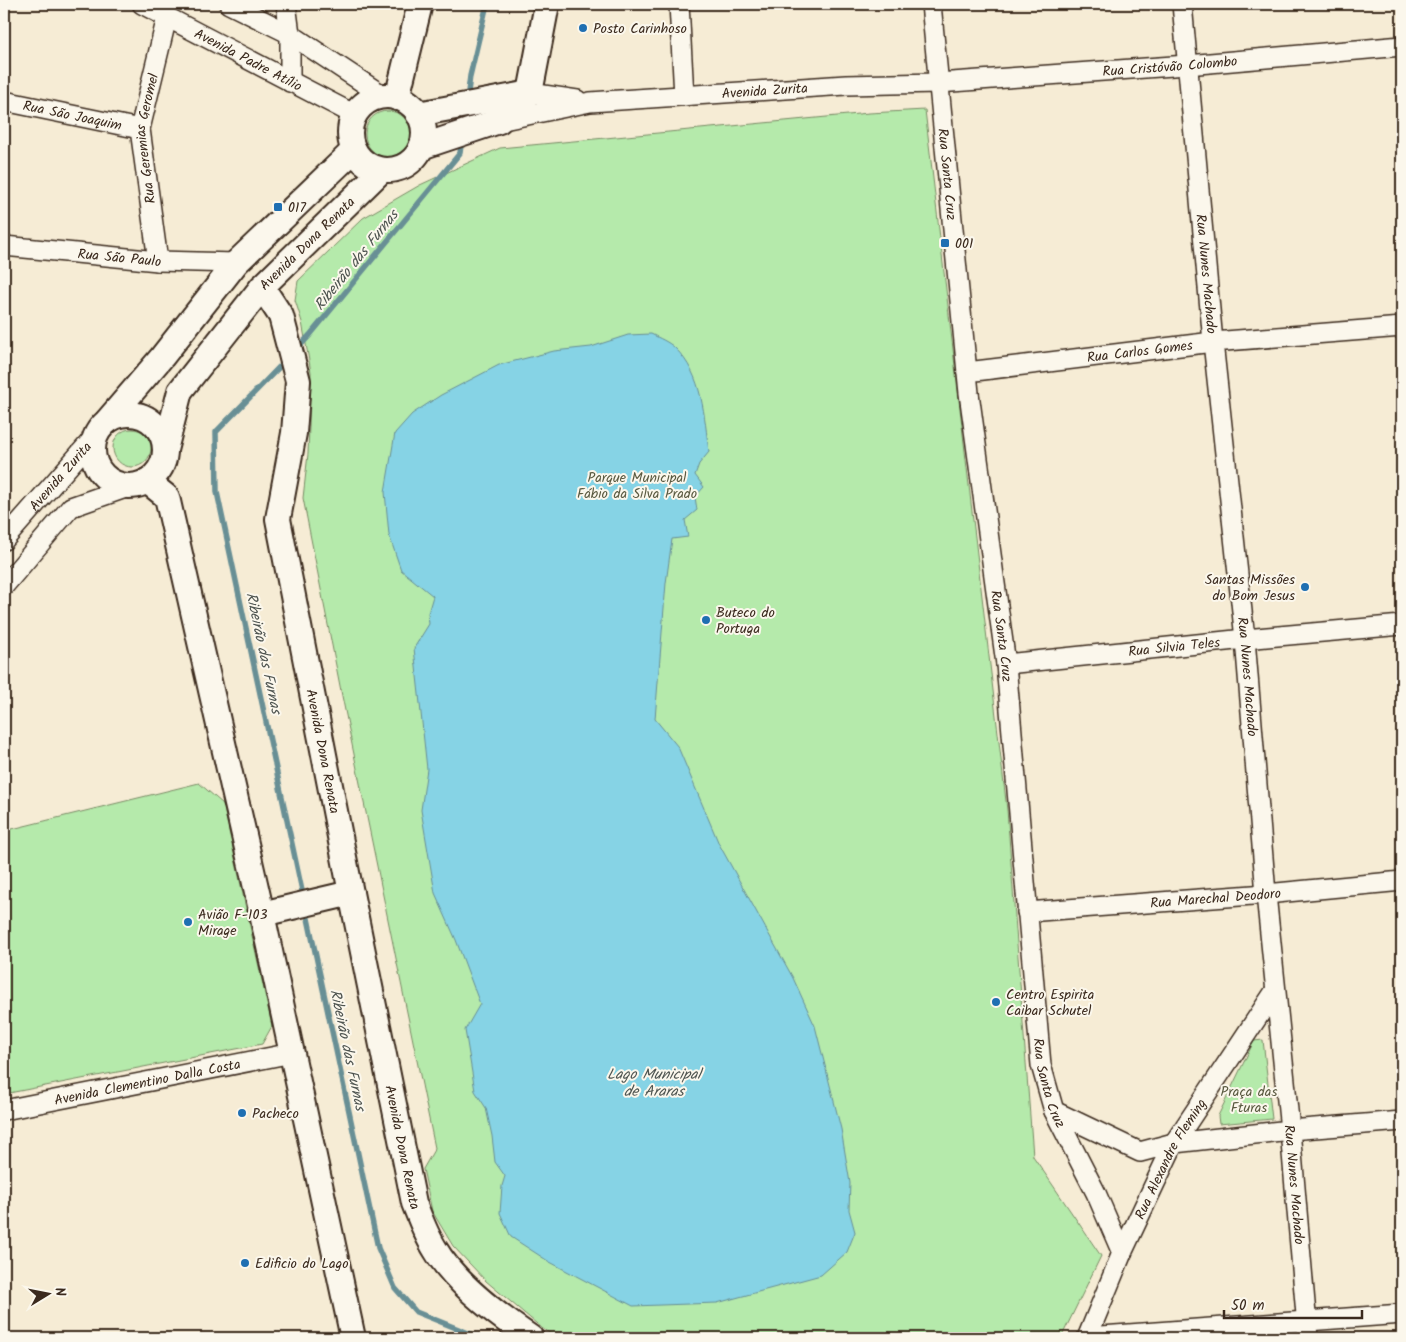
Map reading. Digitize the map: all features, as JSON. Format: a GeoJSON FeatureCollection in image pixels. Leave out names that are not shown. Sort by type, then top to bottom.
{"type":"FeatureCollection","features":[{"type":"Feature","properties":{"kind":"main road"},"geometry":{"type":"LineString","coordinates":[[391,97],[420,4]]}},
{"type":"Feature","properties":{"kind":"main road"},"geometry":{"type":"LineString","coordinates":[[421,147],[499,121],[530,93],[547,4]]}},
{"type":"Feature","properties":{"kind":"main road"},"geometry":{"type":"LineString","coordinates":[[418,114],[530,93]]}},
{"type":"Feature","properties":{"kind":"main road"},"geometry":{"type":"LineString","coordinates":[[391,97],[406,102],[418,114],[423,125],[424,136],[415,158],[406,166],[394,170],[382,170],[371,167],[354,150],[350,138],[350,126],[362,106],[373,99],[391,97]]}},
{"type":"Feature","properties":{"kind":"main road"},"geometry":{"type":"LineString","coordinates":[[262,287],[180,391],[164,459],[155,475],[139,483],[119,484],[108,479],[100,470],[94,458],[94,446],[102,427],[162,357],[236,263],[354,150]]}},
{"type":"Feature","properties":{"kind":"main road","name":"Avenida Dona Renata"},"geometry":{"type":"LineString","coordinates":[[382,170],[262,287],[281,316],[298,381],[294,433],[278,519],[414,1203],[434,1249],[455,1277],[532,1338]]}},
{"type":"Feature","properties":{"kind":"main road"},"geometry":{"type":"LineString","coordinates":[[102,427],[118,415],[129,413],[140,415],[150,420],[158,428],[164,439],[165,450]]}},
{"type":"Feature","properties":{"kind":"main road"},"geometry":{"type":"LineString","coordinates":[[139,483],[167,497],[272,911],[292,1053],[353,1338]]}},
{"type":"Feature","properties":{"kind":"main road"},"geometry":{"type":"LineString","coordinates":[[272,911],[351,893]]}},
{"type":"Feature","properties":{"kind":"street","name":"Avenida Padre Atílio"},"geometry":{"type":"LineString","coordinates":[[142,4],[355,115]]}},
{"type":"Feature","properties":{"kind":"street"},"geometry":{"type":"LineString","coordinates":[[229,4],[290,34],[391,97]]}},
{"type":"Feature","properties":{"kind":"street"},"geometry":{"type":"LineString","coordinates":[[286,4],[290,34],[290,82]]}},
{"type":"Feature","properties":{"kind":"street"},"geometry":{"type":"LineString","coordinates":[[679,4],[684,96]]}},
{"type":"Feature","properties":{"kind":"street","name":"Rua Santa Cruz"},"geometry":{"type":"LineString","coordinates":[[931,4],[967,372],[1006,664],[1041,1065],[1054,1111],[1096,1193],[1122,1253]]}},
{"type":"Feature","properties":{"kind":"street","name":"Rua Nunes Machado"},"geometry":{"type":"LineString","coordinates":[[1182,4],[1214,342],[1245,639],[1266,894],[1290,1130],[1307,1329]]}},
{"type":"Feature","properties":{"kind":"street","name":"Rua Geremias Geromel"},"geometry":{"type":"LineString","coordinates":[[158,261],[140,129],[167,17]]}},
{"type":"Feature","properties":{"kind":"street","name":"Rua Cristóvão Colombo"},"geometry":{"type":"LineString","coordinates":[[938,83],[1187,65],[1402,46]]}},
{"type":"Feature","properties":{"kind":"street","name":"Avenida Zurita"},"geometry":{"type":"LineString","coordinates":[[499,121],[590,102],[846,86],[938,83]]}},
{"type":"Feature","properties":{"kind":"street","name":"Avenida Zurita"},"geometry":{"type":"LineString","coordinates":[[530,93],[590,102]]}},
{"type":"Feature","properties":{"kind":"street","name":"Rua São Joaquim"},"geometry":{"type":"LineString","coordinates":[[4,101],[140,129]]}},
{"type":"Feature","properties":{"kind":"street","name":"Rua São Paulo"},"geometry":{"type":"LineString","coordinates":[[4,246],[158,261],[236,263]]}},
{"type":"Feature","properties":{"kind":"street","name":"Rua Carlos Gomes"},"geometry":{"type":"LineString","coordinates":[[967,372],[1214,342],[1402,327]]}},
{"type":"Feature","properties":{"kind":"street","name":"Avenida Zurita"},"geometry":{"type":"LineString","coordinates":[[4,540],[102,427]]}},
{"type":"Feature","properties":{"kind":"street","name":"Avenida Zurita"},"geometry":{"type":"LineString","coordinates":[[4,586],[71,507],[139,483]]}},
{"type":"Feature","properties":{"kind":"street","name":"Rua Silvia Teles"},"geometry":{"type":"LineString","coordinates":[[1006,664],[1402,625]]}},
{"type":"Feature","properties":{"kind":"street","name":"Rua Marechal Deodoro"},"geometry":{"type":"LineString","coordinates":[[1027,912],[1266,894],[1402,881]]}},
{"type":"Feature","properties":{"kind":"street","name":"Rua Alexandre Fleming"},"geometry":{"type":"LineString","coordinates":[[1088,1338],[1122,1253],[1174,1143],[1275,991]]}},
{"type":"Feature","properties":{"kind":"street","name":"Avenida Clementino Dalla Costa"},"geometry":{"type":"LineString","coordinates":[[4,1110],[292,1053]]}},
{"type":"Feature","properties":{"kind":"street"},"geometry":{"type":"LineString","coordinates":[[1054,1111],[1140,1152],[1174,1143],[1290,1130],[1402,1121]]}},
{"type":"Feature","properties":{"kind":"street"},"geometry":{"type":"LineString","coordinates":[[1088,1338],[1307,1329],[1402,1314]]}},
{"type":"Feature","properties":{"kind":"green space","name":"Parque Municipal Fábio da Silva Prado"},"geometry":{"type":"Polygon","coordinates":[[[925,110],[1007,810],[1033,1156],[1101,1256],[1061,1338],[558,1338],[543,1329],[486,1281],[453,1246],[432,1211],[423,1169],[435,1148],[303,498],[308,454],[311,372],[302,322],[295,300],[298,281],[363,218],[420,185],[500,148],[869,113],[925,110]]]}},
{"type":"Feature","properties":{"kind":"green space"},"geometry":{"type":"Polygon","coordinates":[[[388,111],[401,115],[407,121],[411,134],[407,147],[401,153],[388,157],[375,153],[369,147],[365,134],[369,121],[375,115],[388,111]]]}},
{"type":"Feature","properties":{"kind":"green space"},"geometry":{"type":"Polygon","coordinates":[[[132,429],[146,434],[151,448],[146,462],[132,467],[118,462],[113,448],[118,434],[132,429]]]}},
{"type":"Feature","properties":{"kind":"green space"},"geometry":{"type":"Polygon","coordinates":[[[199,783],[223,804],[272,1026],[262,1044],[4,1094],[4,831],[199,783]]]}},
{"type":"Feature","properties":{"kind":"green space","name":"Praça das Fturas"},"geometry":{"type":"Polygon","coordinates":[[[1263,1040],[1272,1119],[1219,1124],[1218,1116],[1254,1041],[1263,1040]]]}},
{"type":"Feature","properties":{"kind":"water","name":"Lago Municipal de Araras"},"geometry":{"type":"Polygon","coordinates":[[[651,334],[675,348],[684,359],[697,383],[701,397],[709,452],[699,464],[695,475],[704,487],[695,497],[697,510],[685,520],[688,537],[672,539],[666,583],[655,719],[678,747],[719,844],[793,978],[815,1026],[841,1129],[850,1183],[849,1210],[855,1232],[847,1252],[821,1275],[717,1303],[633,1306],[548,1261],[511,1237],[500,1213],[502,1186],[505,1176],[495,1162],[486,1108],[475,1091],[465,1030],[480,1004],[456,940],[435,893],[421,810],[427,769],[414,648],[429,624],[428,613],[433,596],[401,570],[389,535],[385,492],[395,433],[412,414],[441,395],[499,365],[554,351],[591,347],[628,335],[651,334]]]}},
{"type":"Feature","properties":{"kind":"waterway","name":"Ribeirão das Furnas"},"geometry":{"type":"LineString","coordinates":[[467,100],[470,76],[487,4]]}},
{"type":"Feature","properties":{"kind":"waterway","name":"Ribeirão das Furnas"},"geometry":{"type":"LineString","coordinates":[[296,350],[460,153],[462,138]]}},
{"type":"Feature","properties":{"kind":"waterway","name":"Ribeirão das Furnas"},"geometry":{"type":"LineString","coordinates":[[286,360],[216,432],[217,492],[304,900]]}},
{"type":"Feature","properties":{"kind":"waterway","name":"Ribeirão das Furnas"},"geometry":{"type":"LineString","coordinates":[[306,909],[378,1248],[395,1288],[416,1312],[481,1338]]}},
{"type":"Feature","properties":{"kind":"place","name":"Posto Carinhoso"},"geometry":{"type":"Point","coordinates":[583,28]}},
{"type":"Feature","properties":{"kind":"place","name":"017"},"geometry":{"type":"Point","coordinates":[278,207]}},
{"type":"Feature","properties":{"kind":"place","name":"001"},"geometry":{"type":"Point","coordinates":[945,243]}},
{"type":"Feature","properties":{"kind":"place","name":"Santas Missões do Bom Jesus"},"geometry":{"type":"Point","coordinates":[1305,587]}},
{"type":"Feature","properties":{"kind":"place","name":"Buteco do Portuga"},"geometry":{"type":"Point","coordinates":[706,620]}},
{"type":"Feature","properties":{"kind":"place","name":"Avião F-103 Mirage"},"geometry":{"type":"Point","coordinates":[188,922]}},
{"type":"Feature","properties":{"kind":"place","name":"Centro Espirita Caibar Schutel"},"geometry":{"type":"Point","coordinates":[996,1002]}},
{"type":"Feature","properties":{"kind":"place","name":"Pacheco"},"geometry":{"type":"Point","coordinates":[242,1113]}},
{"type":"Feature","properties":{"kind":"place","name":"Edificio do Lago"},"geometry":{"type":"Point","coordinates":[245,1263]}}]}
